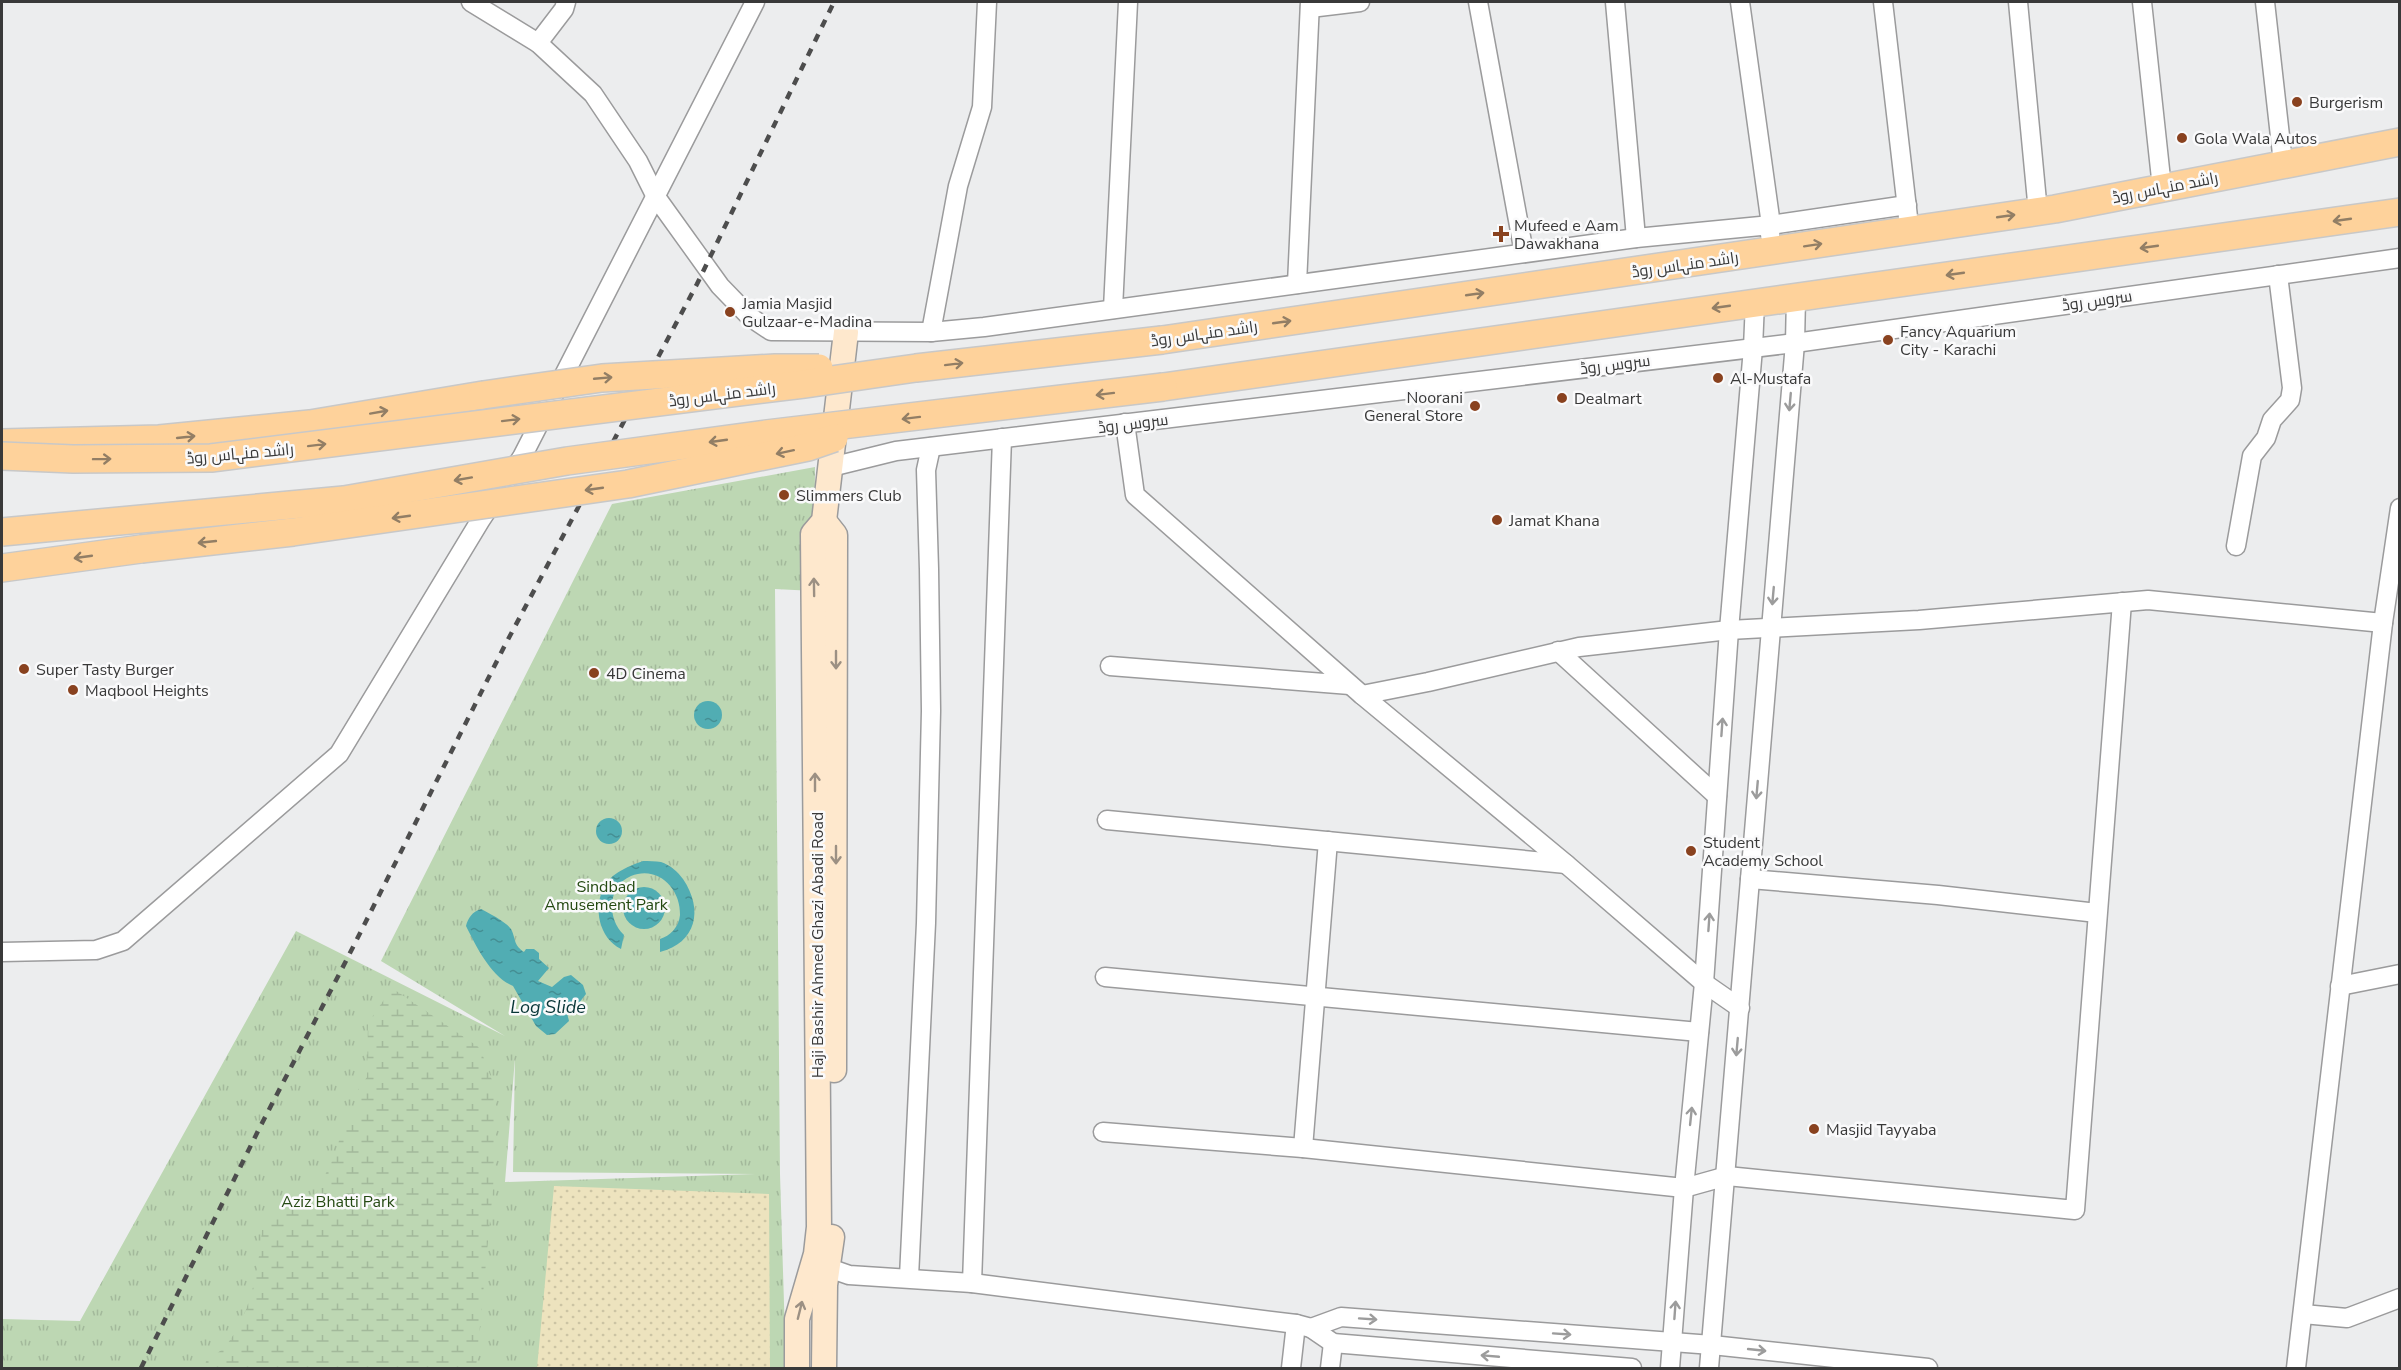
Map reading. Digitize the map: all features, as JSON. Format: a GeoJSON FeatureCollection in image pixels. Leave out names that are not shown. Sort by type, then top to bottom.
{"type":"FeatureCollection","features":[{"type":"Feature","properties":{"kind":"main road","name":"راشد منہاس روڈ"},"geometry":{"type":"LineString","coordinates":[[2,456],[73,459],[211,458],[916,368],[1162,340],[1768,252],[1908,217],[2038,212],[2400,142]]}},
{"type":"Feature","properties":{"kind":"main road"},"geometry":{"type":"LineString","coordinates":[[2,532],[345,500],[567,461],[766,434],[1163,387],[2400,212]]}},
{"type":"Feature","properties":{"kind":"main road"},"geometry":{"type":"LineString","coordinates":[[2,443],[159,439],[310,424],[483,395],[614,377],[775,368],[916,368]]}},
{"type":"Feature","properties":{"kind":"main road"},"geometry":{"type":"LineString","coordinates":[[2,568],[293,532],[628,484],[808,447],[881,422]]}},
{"type":"Feature","properties":{"kind":"street"},"geometry":{"type":"LineString","coordinates":[[471,2],[538,43],[593,94],[638,161],[656,197],[720,286],[760,325],[771,331],[787,332],[930,332],[984,327],[1636,238],[1771,225],[1908,217],[1883,2]]}},
{"type":"Feature","properties":{"kind":"street"},"geometry":{"type":"LineString","coordinates":[[538,43],[564,9],[566,2]]}},
{"type":"Feature","properties":{"kind":"street"},"geometry":{"type":"LineString","coordinates":[[2,952],[96,950],[123,941],[339,754],[480,521],[522,457],[755,2]]}},
{"type":"Feature","properties":{"kind":"street"},"geometry":{"type":"LineString","coordinates":[[930,332],[958,186],[982,107],[987,2]]}},
{"type":"Feature","properties":{"kind":"street"},"geometry":{"type":"LineString","coordinates":[[1113,309],[1128,2]]}},
{"type":"Feature","properties":{"kind":"street"},"geometry":{"type":"LineString","coordinates":[[1297,284],[1310,5],[1360,2]]}},
{"type":"Feature","properties":{"kind":"street"},"geometry":{"type":"LineString","coordinates":[[1478,2],[1524,253]]}},
{"type":"Feature","properties":{"kind":"street"},"geometry":{"type":"LineString","coordinates":[[1615,2],[1636,238]]}},
{"type":"Feature","properties":{"kind":"street"},"geometry":{"type":"LineString","coordinates":[[1740,2],[1771,225],[1768,252]]}},
{"type":"Feature","properties":{"kind":"street"},"geometry":{"type":"LineString","coordinates":[[2018,2],[2038,212]]}},
{"type":"Feature","properties":{"kind":"street"},"geometry":{"type":"LineString","coordinates":[[2142,2],[2162,188]]}},
{"type":"Feature","properties":{"kind":"street"},"geometry":{"type":"LineString","coordinates":[[2265,2],[2283,163]]}},
{"type":"Feature","properties":{"kind":"street","name":"سروس روڈ"},"geometry":{"type":"LineString","coordinates":[[831,468],[896,451],[1795,343],[2400,258]]}},
{"type":"Feature","properties":{"kind":"street"},"geometry":{"type":"LineString","coordinates":[[2236,546],[2252,456],[2266,438],[2272,420],[2290,400],[2292,388],[2278,275]]}},
{"type":"Feature","properties":{"kind":"street"},"geometry":{"type":"LineString","coordinates":[[1709,1368],[1795,343],[1796,297]]}},
{"type":"Feature","properties":{"kind":"street"},"geometry":{"type":"LineString","coordinates":[[1670,1368],[1684,1188],[1704,983],[1755,302]]}},
{"type":"Feature","properties":{"kind":"street","name":"Haji Bashir Ahmed Ghazi Abadi Road"},"geometry":{"type":"LineString","coordinates":[[797,1368],[797,1319],[821,1268],[832,1237],[836,871],[835,535],[824,522],[846,332]]}},
{"type":"Feature","properties":{"kind":"street"},"geometry":{"type":"LineString","coordinates":[[1125,423],[1135,495],[1356,690],[1566,864],[1704,983],[1740,1008]]}},
{"type":"Feature","properties":{"kind":"street"},"geometry":{"type":"LineString","coordinates":[[972,1283],[1002,438]]}},
{"type":"Feature","properties":{"kind":"street"},"geometry":{"type":"LineString","coordinates":[[909,1277],[926,923],[931,711],[926,471],[931,447]]}},
{"type":"Feature","properties":{"kind":"street"},"geometry":{"type":"LineString","coordinates":[[2296,1368],[2383,623],[2400,508]]}},
{"type":"Feature","properties":{"kind":"street"},"geometry":{"type":"LineString","coordinates":[[1110,666],[1356,690],[1428,682],[1558,651],[1729,630],[1919,620],[2148,600],[2383,623]]}},
{"type":"Feature","properties":{"kind":"street"},"geometry":{"type":"LineString","coordinates":[[1103,1132],[1303,1148],[1684,1188],[1726,1176],[2075,1210],[2122,602]]}},
{"type":"Feature","properties":{"kind":"street"},"geometry":{"type":"LineString","coordinates":[[1558,651],[1717,796]]}},
{"type":"Feature","properties":{"kind":"street"},"geometry":{"type":"LineString","coordinates":[[1107,820],[1566,864]]}},
{"type":"Feature","properties":{"kind":"street"},"geometry":{"type":"LineString","coordinates":[[1303,1148],[1328,841]]}},
{"type":"Feature","properties":{"kind":"street"},"geometry":{"type":"LineString","coordinates":[[1750,879],[1938,895],[2097,913]]}},
{"type":"Feature","properties":{"kind":"street"},"geometry":{"type":"LineString","coordinates":[[2340,986],[2400,974]]}},
{"type":"Feature","properties":{"kind":"street"},"geometry":{"type":"LineString","coordinates":[[1105,977],[1700,1032]]}},
{"type":"Feature","properties":{"kind":"street"},"geometry":{"type":"LineString","coordinates":[[821,1268],[849,1275],[909,1277],[972,1283],[1304,1326],[1341,1317],[1712,1345],[1916,1368]]}},
{"type":"Feature","properties":{"kind":"street","name":"Haji Bashir Ahmed Ghazi Abadi Road"},"geometry":{"type":"LineString","coordinates":[[821,1268],[825,1285],[824,1368]]}},
{"type":"Feature","properties":{"kind":"street"},"geometry":{"type":"LineString","coordinates":[[2303,1314],[2347,1318],[2400,1298]]}},
{"type":"Feature","properties":{"kind":"street"},"geometry":{"type":"LineString","coordinates":[[1304,1326],[1333,1343],[1632,1368]]}},
{"type":"Feature","properties":{"kind":"street"},"geometry":{"type":"LineString","coordinates":[[1291,1368],[1304,1326]]}},
{"type":"Feature","properties":{"kind":"street"},"geometry":{"type":"LineString","coordinates":[[1330,1368],[1333,1343]]}},
{"type":"Feature","properties":{"kind":"green space"},"geometry":{"type":"Polygon","coordinates":[[[815,467],[814,591],[775,589],[780,1174],[786,1368],[2,1368],[2,1319],[80,1321],[296,931],[505,1036],[381,961],[612,504],[815,467]],[[515,1058],[505,1182],[755,1174],[513,1172],[515,1058]]]}},
{"type":"Feature","properties":{"kind":"green space","name":"Aziz Bhatti Park"},"geometry":{"type":"Polygon","coordinates":[[[392,988],[480,1048],[496,1091],[496,1157],[476,1368],[205,1368],[206,1361],[228,1343],[244,1315],[254,1284],[263,1221],[291,1197],[316,1194],[337,1150],[342,1126],[364,1110],[355,1094],[367,1077],[368,1023],[392,988]]]}},
{"type":"Feature","properties":{"kind":"sand"},"geometry":{"type":"Polygon","coordinates":[[[554,1186],[769,1194],[770,1368],[537,1368],[554,1186]]]}},
{"type":"Feature","properties":{"kind":"water"},"geometry":{"type":"Polygon","coordinates":[[[708,701],[718,705],[722,715],[718,725],[708,729],[698,725],[694,715],[698,705],[708,701]]]}},
{"type":"Feature","properties":{"kind":"water"},"geometry":{"type":"Polygon","coordinates":[[[609,818],[618,822],[622,831],[618,840],[609,844],[600,840],[596,831],[600,822],[609,818]]]}},
{"type":"Feature","properties":{"kind":"water"},"geometry":{"type":"Polygon","coordinates":[[[643,861],[661,862],[674,869],[690,891],[693,902],[693,924],[689,933],[672,948],[660,952],[660,939],[673,930],[680,915],[677,896],[672,888],[659,877],[641,873],[631,876],[617,887],[612,912],[618,928],[624,935],[621,949],[608,938],[600,922],[599,904],[607,882],[621,871],[643,861]]]}},
{"type":"Feature","properties":{"kind":"water"},"geometry":{"type":"Polygon","coordinates":[[[644,887],[652,888],[659,893],[664,900],[664,916],[659,923],[652,928],[644,929],[636,928],[629,923],[624,916],[623,908],[624,900],[629,893],[636,888],[644,887]]]}},
{"type":"Feature","properties":{"kind":"water","name":"Log Slide"},"geometry":{"type":"Polygon","coordinates":[[[481,909],[510,928],[517,945],[524,952],[526,949],[534,949],[539,953],[539,959],[549,968],[538,981],[552,987],[564,977],[571,975],[583,985],[586,994],[575,1008],[567,1013],[569,1021],[555,1034],[547,1035],[536,1026],[513,986],[498,976],[479,951],[466,926],[471,916],[481,909]]]}},
{"type":"Feature","properties":{"kind":"railway"},"geometry":{"type":"LineString","coordinates":[[141,1368],[259,1129],[504,647],[697,284],[834,2]]}},
{"type":"Feature","properties":{"kind":"place","name":"Burgerism"},"geometry":{"type":"Point","coordinates":[2297,102]}},
{"type":"Feature","properties":{"kind":"place","name":"Gola Wala Autos"},"geometry":{"type":"Point","coordinates":[2182,138]}},
{"type":"Feature","properties":{"kind":"place","name":"Mufeed e Aam Dawakhana"},"geometry":{"type":"Point","coordinates":[1501,234]}},
{"type":"Feature","properties":{"kind":"place","name":"Jamia Masjid Gulzaar-e-Madina"},"geometry":{"type":"Point","coordinates":[730,312]}},
{"type":"Feature","properties":{"kind":"place","name":"Fancy Aquarium City - Karachi"},"geometry":{"type":"Point","coordinates":[1888,340]}},
{"type":"Feature","properties":{"kind":"place","name":"Al-Mustafa"},"geometry":{"type":"Point","coordinates":[1718,378]}},
{"type":"Feature","properties":{"kind":"place","name":"Dealmart"},"geometry":{"type":"Point","coordinates":[1562,398]}},
{"type":"Feature","properties":{"kind":"place","name":"Noorani General Store"},"geometry":{"type":"Point","coordinates":[1475,406]}},
{"type":"Feature","properties":{"kind":"place","name":"Slimmers Club"},"geometry":{"type":"Point","coordinates":[784,495]}},
{"type":"Feature","properties":{"kind":"place","name":"Jamat Khana"},"geometry":{"type":"Point","coordinates":[1497,520]}},
{"type":"Feature","properties":{"kind":"place","name":"Super Tasty Burger"},"geometry":{"type":"Point","coordinates":[24,669]}},
{"type":"Feature","properties":{"kind":"place","name":"4D Cinema"},"geometry":{"type":"Point","coordinates":[594,673]}},
{"type":"Feature","properties":{"kind":"place","name":"Maqbool Heights"},"geometry":{"type":"Point","coordinates":[73,690]}},
{"type":"Feature","properties":{"kind":"place","name":"Student Academy School"},"geometry":{"type":"Point","coordinates":[1691,851]}},
{"type":"Feature","properties":{"kind":"place","name":"Masjid Tayyaba"},"geometry":{"type":"Point","coordinates":[1814,1129]}},
{"type":"Feature","properties":{"kind":"park label","name":"Sindbad Amusement Park"},"geometry":{"type":"Point","coordinates":[606,895]}}]}
